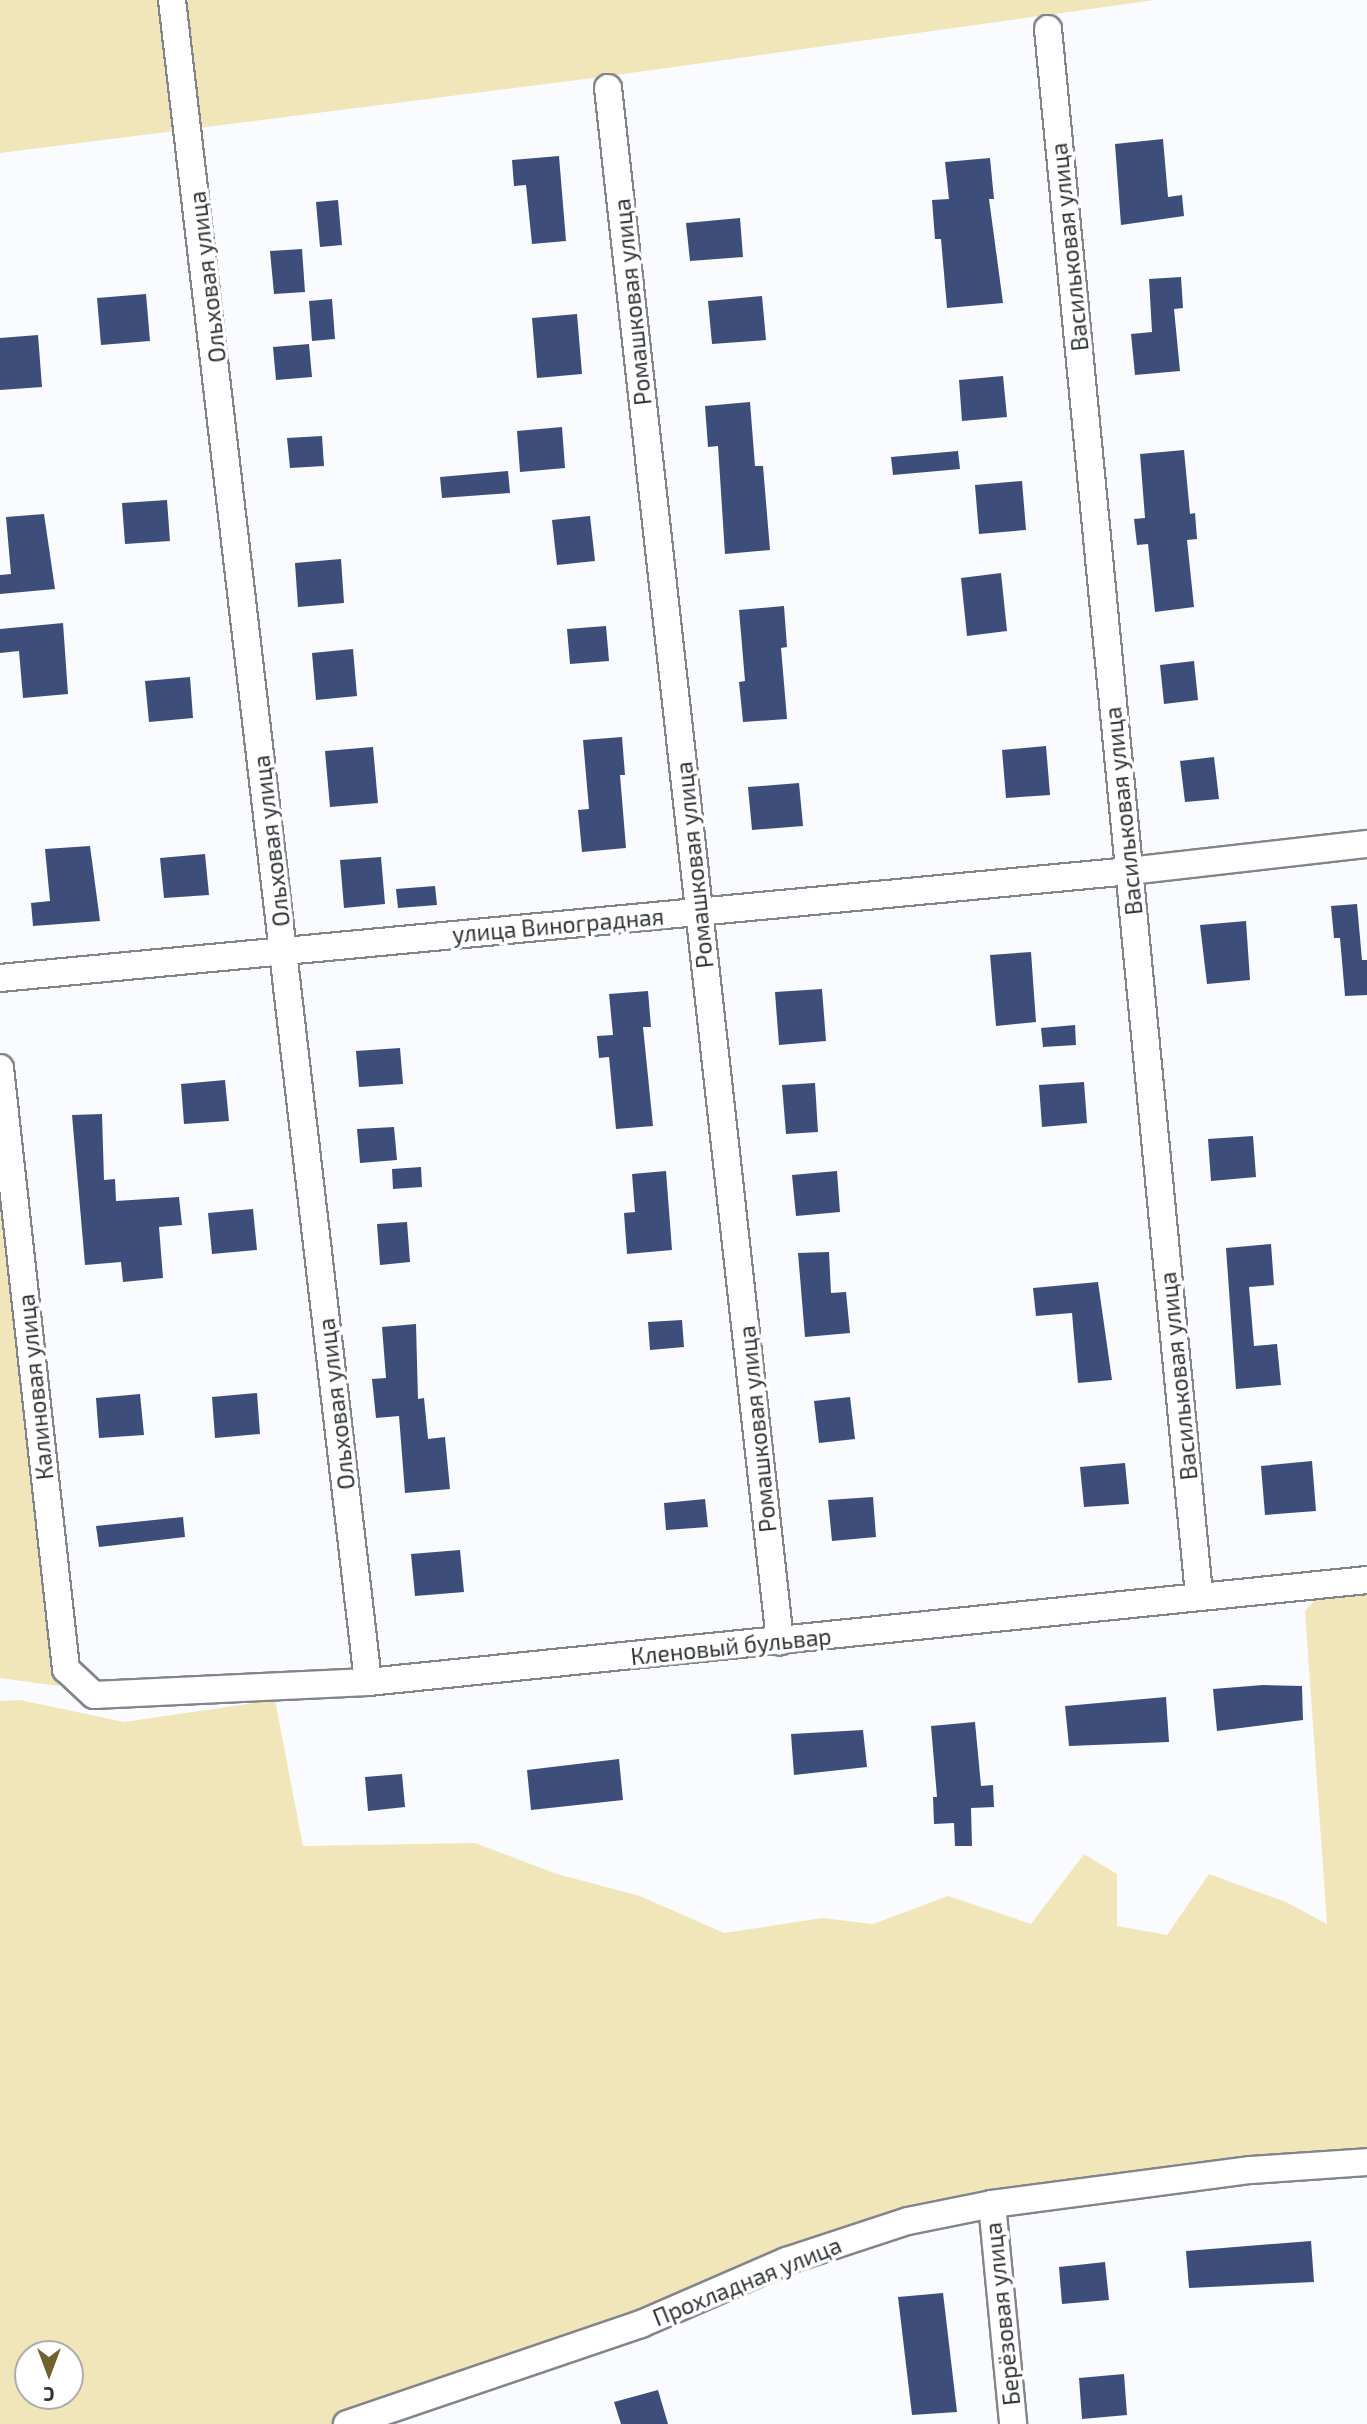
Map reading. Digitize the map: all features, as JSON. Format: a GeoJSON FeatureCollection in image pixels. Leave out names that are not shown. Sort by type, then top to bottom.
{"type":"FeatureCollection","features":[{"type":"Feature","properties":{"kind":"street","name":"Ольховая улица"},"geometry":{"type":"LineString","coordinates":[[172,0],[368,1682]]}},
{"type":"Feature","properties":{"kind":"street","name":"Васильковая улица"},"geometry":{"type":"LineString","coordinates":[[1048,29],[1199,1594]]}},
{"type":"Feature","properties":{"kind":"street","name":"Ромашковая улица"},"geometry":{"type":"LineString","coordinates":[[608,88],[780,1642]]}},
{"type":"Feature","properties":{"kind":"street","name":"улица Виноградная"},"geometry":{"type":"LineString","coordinates":[[0,978],[1129,871],[1367,844]]}},
{"type":"Feature","properties":{"kind":"street","name":"Калиновая улица"},"geometry":{"type":"LineString","coordinates":[[0,1068],[66,1669],[94,1695]]}},
{"type":"Feature","properties":{"kind":"street","name":"Кленовый бульвар"},"geometry":{"type":"LineString","coordinates":[[94,1695],[368,1682],[780,1642],[1199,1594],[1367,1580]]}},
{"type":"Feature","properties":{"kind":"street","name":"Прохладная улица"},"geometry":{"type":"LineString","coordinates":[[347,2424],[641,2324],[786,2261],[908,2221],[992,2204],[1251,2170],[1367,2162]]}},
{"type":"Feature","properties":{"kind":"street","name":"Берёзовая улица"},"geometry":{"type":"LineString","coordinates":[[992,2204],[1013,2424]]}},
{"type":"Feature","properties":{"kind":"shaded area"},"geometry":{"type":"Polygon","coordinates":[[[0,0],[1155,0],[609,76],[0,153],[0,0]]]}},
{"type":"Feature","properties":{"kind":"shaded area"},"geometry":{"type":"Polygon","coordinates":[[[0,1208],[14,1332],[59,1686],[0,1678],[0,1208]]]}},
{"type":"Feature","properties":{"kind":"shaded area"},"geometry":{"type":"Polygon","coordinates":[[[1367,1589],[1367,2147],[1144,2175],[1056,2181],[989,2198],[705,2289],[335,2424],[0,2424],[0,1701],[20,1700],[124,1722],[275,1700],[303,1846],[475,1843],[557,1874],[640,1896],[724,1933],[822,1918],[873,1924],[948,1896],[1031,1924],[1084,1854],[1117,1874],[1117,1926],[1167,1935],[1209,1874],[1286,1902],[1327,1924],[1305,1611],[1321,1594],[1367,1589]]]}},
{"type":"Feature","properties":{"kind":"building"},"geometry":{"type":"Polygon","coordinates":[[[1163,139],[1168,197],[1182,195],[1184,216],[1121,225],[1115,144],[1163,139]]]}},
{"type":"Feature","properties":{"kind":"building"},"geometry":{"type":"Polygon","coordinates":[[[559,156],[566,241],[532,244],[526,185],[514,186],[512,160],[559,156]]]}},
{"type":"Feature","properties":{"kind":"building"},"geometry":{"type":"Polygon","coordinates":[[[990,158],[994,199],[989,199],[1003,303],[947,308],[941,239],[935,239],[932,200],[949,199],[945,162],[990,158]]]}},
{"type":"Feature","properties":{"kind":"building"},"geometry":{"type":"Polygon","coordinates":[[[338,200],[342,245],[320,247],[316,202],[338,200]]]}},
{"type":"Feature","properties":{"kind":"building"},"geometry":{"type":"Polygon","coordinates":[[[740,218],[743,257],[690,261],[686,223],[740,218]]]}},
{"type":"Feature","properties":{"kind":"building"},"geometry":{"type":"Polygon","coordinates":[[[302,249],[305,292],[274,294],[270,251],[302,249]]]}},
{"type":"Feature","properties":{"kind":"building"},"geometry":{"type":"Polygon","coordinates":[[[1181,277],[1183,308],[1174,309],[1180,371],[1135,375],[1131,334],[1152,332],[1149,279],[1181,277]]]}},
{"type":"Feature","properties":{"kind":"building"},"geometry":{"type":"Polygon","coordinates":[[[146,294],[150,341],[101,345],[97,298],[146,294]]]}},
{"type":"Feature","properties":{"kind":"building"},"geometry":{"type":"Polygon","coordinates":[[[762,296],[766,340],[712,344],[708,301],[762,296]]]}},
{"type":"Feature","properties":{"kind":"building"},"geometry":{"type":"Polygon","coordinates":[[[332,299],[335,339],[312,341],[309,301],[332,299]]]}},
{"type":"Feature","properties":{"kind":"building"},"geometry":{"type":"Polygon","coordinates":[[[577,314],[582,374],[537,378],[532,318],[577,314]]]}},
{"type":"Feature","properties":{"kind":"building"},"geometry":{"type":"Polygon","coordinates":[[[38,335],[42,387],[0,390],[0,338],[38,335]]]}},
{"type":"Feature","properties":{"kind":"building"},"geometry":{"type":"Polygon","coordinates":[[[309,344],[312,377],[276,380],[273,347],[309,344]]]}},
{"type":"Feature","properties":{"kind":"building"},"geometry":{"type":"Polygon","coordinates":[[[1003,376],[1007,417],[962,421],[959,380],[1003,376]]]}},
{"type":"Feature","properties":{"kind":"building"},"geometry":{"type":"Polygon","coordinates":[[[750,402],[755,466],[763,466],[770,550],[725,554],[718,446],[708,447],[705,406],[750,402]]]}},
{"type":"Feature","properties":{"kind":"building"},"geometry":{"type":"Polygon","coordinates":[[[562,427],[565,468],[520,472],[517,431],[562,427]]]}},
{"type":"Feature","properties":{"kind":"building"},"geometry":{"type":"Polygon","coordinates":[[[322,436],[324,466],[290,468],[287,438],[322,436]]]}},
{"type":"Feature","properties":{"kind":"building"},"geometry":{"type":"Polygon","coordinates":[[[1184,450],[1190,514],[1195,513],[1197,539],[1187,540],[1194,607],[1155,612],[1148,544],[1137,545],[1134,519],[1145,518],[1140,454],[1184,450]]]}},
{"type":"Feature","properties":{"kind":"building"},"geometry":{"type":"Polygon","coordinates":[[[958,451],[960,469],[893,475],[891,457],[958,451]]]}},
{"type":"Feature","properties":{"kind":"building"},"geometry":{"type":"Polygon","coordinates":[[[508,471],[510,493],[442,498],[440,477],[508,471]]]}},
{"type":"Feature","properties":{"kind":"building"},"geometry":{"type":"Polygon","coordinates":[[[1022,481],[1026,530],[979,534],[975,485],[1022,481]]]}},
{"type":"Feature","properties":{"kind":"building"},"geometry":{"type":"Polygon","coordinates":[[[167,500],[170,541],[125,544],[122,503],[167,500]]]}},
{"type":"Feature","properties":{"kind":"building"},"geometry":{"type":"Polygon","coordinates":[[[44,514],[55,589],[0,594],[0,575],[11,574],[6,517],[44,514]]]}},
{"type":"Feature","properties":{"kind":"building"},"geometry":{"type":"Polygon","coordinates":[[[590,516],[595,561],[557,565],[552,520],[590,516]]]}},
{"type":"Feature","properties":{"kind":"building"},"geometry":{"type":"Polygon","coordinates":[[[341,559],[344,603],[298,607],[295,563],[341,559]]]}},
{"type":"Feature","properties":{"kind":"building"},"geometry":{"type":"Polygon","coordinates":[[[1001,573],[1007,631],[967,636],[961,578],[1001,573]]]}},
{"type":"Feature","properties":{"kind":"building"},"geometry":{"type":"Polygon","coordinates":[[[784,606],[787,647],[781,648],[787,719],[743,722],[739,682],[745,681],[739,610],[784,606]]]}},
{"type":"Feature","properties":{"kind":"building"},"geometry":{"type":"Polygon","coordinates":[[[63,623],[68,694],[23,698],[19,651],[0,653],[0,629],[63,623]]]}},
{"type":"Feature","properties":{"kind":"building"},"geometry":{"type":"Polygon","coordinates":[[[606,626],[609,661],[570,664],[567,629],[606,626]]]}},
{"type":"Feature","properties":{"kind":"building"},"geometry":{"type":"Polygon","coordinates":[[[353,649],[357,696],[316,700],[312,653],[353,649]]]}},
{"type":"Feature","properties":{"kind":"building"},"geometry":{"type":"Polygon","coordinates":[[[1194,661],[1198,700],[1164,704],[1160,665],[1194,661]]]}},
{"type":"Feature","properties":{"kind":"building"},"geometry":{"type":"Polygon","coordinates":[[[190,677],[193,718],[149,722],[145,681],[190,677]]]}},
{"type":"Feature","properties":{"kind":"building"},"geometry":{"type":"Polygon","coordinates":[[[622,737],[625,775],[620,775],[626,848],[582,852],[578,810],[589,809],[583,740],[622,737]]]}},
{"type":"Feature","properties":{"kind":"building"},"geometry":{"type":"Polygon","coordinates":[[[1046,746],[1050,795],[1006,798],[1002,750],[1046,746]]]}},
{"type":"Feature","properties":{"kind":"building"},"geometry":{"type":"Polygon","coordinates":[[[373,747],[378,803],[330,807],[325,751],[373,747]]]}},
{"type":"Feature","properties":{"kind":"building"},"geometry":{"type":"Polygon","coordinates":[[[1214,757],[1219,799],[1185,802],[1180,761],[1214,757]]]}},
{"type":"Feature","properties":{"kind":"building"},"geometry":{"type":"Polygon","coordinates":[[[799,783],[803,826],[752,830],[748,787],[799,783]]]}},
{"type":"Feature","properties":{"kind":"building"},"geometry":{"type":"Polygon","coordinates":[[[90,846],[100,921],[33,926],[31,903],[50,901],[45,849],[90,846]]]}},
{"type":"Feature","properties":{"kind":"building"},"geometry":{"type":"Polygon","coordinates":[[[205,854],[209,895],[164,898],[160,858],[205,854]]]}},
{"type":"Feature","properties":{"kind":"building"},"geometry":{"type":"Polygon","coordinates":[[[381,857],[385,904],[344,908],[340,860],[381,857]]]}},
{"type":"Feature","properties":{"kind":"building"},"geometry":{"type":"Polygon","coordinates":[[[435,886],[437,905],[398,908],[396,889],[435,886]]]}},
{"type":"Feature","properties":{"kind":"building"},"geometry":{"type":"Polygon","coordinates":[[[1357,904],[1362,960],[1367,960],[1367,995],[1345,996],[1340,938],[1334,938],[1331,906],[1357,904]]]}},
{"type":"Feature","properties":{"kind":"building"},"geometry":{"type":"Polygon","coordinates":[[[1246,921],[1250,980],[1207,984],[1200,925],[1246,921]]]}},
{"type":"Feature","properties":{"kind":"building"},"geometry":{"type":"Polygon","coordinates":[[[1031,952],[1036,1022],[996,1026],[990,955],[1031,952]]]}},
{"type":"Feature","properties":{"kind":"building"},"geometry":{"type":"Polygon","coordinates":[[[822,989],[826,1041],[779,1045],[775,992],[822,989]]]}},
{"type":"Feature","properties":{"kind":"building"},"geometry":{"type":"Polygon","coordinates":[[[648,991],[651,1027],[643,1027],[653,1126],[616,1129],[609,1057],[599,1058],[597,1036],[613,1035],[609,994],[648,991]]]}},
{"type":"Feature","properties":{"kind":"building"},"geometry":{"type":"Polygon","coordinates":[[[1075,1025],[1076,1045],[1043,1047],[1041,1028],[1075,1025]]]}},
{"type":"Feature","properties":{"kind":"building"},"geometry":{"type":"Polygon","coordinates":[[[400,1048],[403,1084],[359,1087],[356,1051],[400,1048]]]}},
{"type":"Feature","properties":{"kind":"building"},"geometry":{"type":"Polygon","coordinates":[[[225,1080],[229,1121],[184,1124],[181,1084],[225,1080]]]}},
{"type":"Feature","properties":{"kind":"building"},"geometry":{"type":"Polygon","coordinates":[[[1084,1082],[1087,1123],[1042,1127],[1039,1085],[1084,1082]]]}},
{"type":"Feature","properties":{"kind":"building"},"geometry":{"type":"Polygon","coordinates":[[[815,1083],[818,1132],[786,1134],[782,1085],[815,1083]]]}},
{"type":"Feature","properties":{"kind":"building"},"geometry":{"type":"Polygon","coordinates":[[[102,1114],[104,1180],[115,1179],[116,1201],[179,1197],[182,1225],[159,1227],[163,1278],[123,1282],[121,1262],[85,1265],[72,1115],[102,1114]]]}},
{"type":"Feature","properties":{"kind":"building"},"geometry":{"type":"Polygon","coordinates":[[[394,1127],[397,1160],[360,1163],[357,1129],[394,1127]]]}},
{"type":"Feature","properties":{"kind":"building"},"geometry":{"type":"Polygon","coordinates":[[[1253,1136],[1256,1177],[1211,1181],[1208,1139],[1253,1136]]]}},
{"type":"Feature","properties":{"kind":"building"},"geometry":{"type":"Polygon","coordinates":[[[421,1167],[422,1187],[393,1189],[392,1169],[421,1167]]]}},
{"type":"Feature","properties":{"kind":"building"},"geometry":{"type":"Polygon","coordinates":[[[666,1171],[672,1250],[627,1254],[624,1213],[635,1212],[632,1174],[666,1171]]]}},
{"type":"Feature","properties":{"kind":"building"},"geometry":{"type":"Polygon","coordinates":[[[837,1171],[840,1212],[796,1216],[792,1175],[837,1171]]]}},
{"type":"Feature","properties":{"kind":"building"},"geometry":{"type":"Polygon","coordinates":[[[253,1209],[257,1250],[212,1254],[208,1213],[253,1209]]]}},
{"type":"Feature","properties":{"kind":"building"},"geometry":{"type":"Polygon","coordinates":[[[407,1222],[410,1262],[380,1265],[377,1224],[407,1222]]]}},
{"type":"Feature","properties":{"kind":"building"},"geometry":{"type":"Polygon","coordinates":[[[1271,1244],[1274,1285],[1249,1287],[1254,1346],[1277,1344],[1281,1385],[1236,1389],[1226,1248],[1271,1244]]]}},
{"type":"Feature","properties":{"kind":"building"},"geometry":{"type":"Polygon","coordinates":[[[829,1252],[831,1293],[846,1292],[850,1333],[805,1337],[798,1253],[829,1252]]]}},
{"type":"Feature","properties":{"kind":"building"},"geometry":{"type":"Polygon","coordinates":[[[1098,1282],[1112,1380],[1078,1383],[1072,1313],[1036,1316],[1033,1288],[1098,1282]]]}},
{"type":"Feature","properties":{"kind":"building"},"geometry":{"type":"Polygon","coordinates":[[[682,1320],[684,1347],[650,1350],[648,1322],[682,1320]]]}},
{"type":"Feature","properties":{"kind":"building"},"geometry":{"type":"Polygon","coordinates":[[[416,1324],[418,1399],[424,1398],[428,1439],[445,1437],[450,1489],[405,1493],[399,1416],[376,1418],[372,1379],[386,1378],[382,1327],[416,1324]]]}},
{"type":"Feature","properties":{"kind":"building"},"geometry":{"type":"Polygon","coordinates":[[[257,1393],[260,1434],[215,1438],[212,1397],[257,1393]]]}},
{"type":"Feature","properties":{"kind":"building"},"geometry":{"type":"Polygon","coordinates":[[[140,1394],[144,1435],[99,1438],[96,1398],[140,1394]]]}},
{"type":"Feature","properties":{"kind":"building"},"geometry":{"type":"Polygon","coordinates":[[[850,1397],[855,1439],[819,1443],[814,1401],[850,1397]]]}},
{"type":"Feature","properties":{"kind":"building"},"geometry":{"type":"Polygon","coordinates":[[[1312,1461],[1316,1511],[1265,1515],[1261,1466],[1312,1461]]]}},
{"type":"Feature","properties":{"kind":"building"},"geometry":{"type":"Polygon","coordinates":[[[1125,1463],[1129,1504],[1084,1507],[1080,1467],[1125,1463]]]}},
{"type":"Feature","properties":{"kind":"building"},"geometry":{"type":"Polygon","coordinates":[[[873,1497],[876,1537],[832,1541],[828,1500],[873,1497]]]}},
{"type":"Feature","properties":{"kind":"building"},"geometry":{"type":"Polygon","coordinates":[[[705,1499],[708,1527],[666,1530],[664,1503],[705,1499]]]}},
{"type":"Feature","properties":{"kind":"building"},"geometry":{"type":"Polygon","coordinates":[[[183,1517],[185,1537],[99,1547],[96,1526],[183,1517]]]}},
{"type":"Feature","properties":{"kind":"building"},"geometry":{"type":"Polygon","coordinates":[[[460,1550],[464,1592],[415,1596],[411,1554],[460,1550]]]}},
{"type":"Feature","properties":{"kind":"building"},"geometry":{"type":"Polygon","coordinates":[[[1263,1685],[1302,1686],[1303,1720],[1217,1731],[1213,1689],[1263,1685]]]}},
{"type":"Feature","properties":{"kind":"building"},"geometry":{"type":"Polygon","coordinates":[[[1166,1697],[1169,1742],[1069,1746],[1065,1706],[1166,1697]]]}},
{"type":"Feature","properties":{"kind":"building"},"geometry":{"type":"Polygon","coordinates":[[[975,1722],[981,1786],[993,1785],[994,1807],[971,1808],[972,1846],[955,1846],[954,1823],[934,1824],[933,1797],[937,1797],[931,1726],[975,1722]]]}},
{"type":"Feature","properties":{"kind":"building"},"geometry":{"type":"Polygon","coordinates":[[[863,1730],[867,1767],[794,1775],[791,1734],[863,1730]]]}},
{"type":"Feature","properties":{"kind":"building"},"geometry":{"type":"Polygon","coordinates":[[[619,1759],[623,1800],[531,1810],[527,1770],[619,1759]]]}},
{"type":"Feature","properties":{"kind":"building"},"geometry":{"type":"Polygon","coordinates":[[[402,1774],[405,1807],[368,1811],[365,1777],[402,1774]]]}},
{"type":"Feature","properties":{"kind":"building"},"geometry":{"type":"Polygon","coordinates":[[[1311,2241],[1314,2282],[1189,2288],[1186,2251],[1311,2241]]]}},
{"type":"Feature","properties":{"kind":"building"},"geometry":{"type":"Polygon","coordinates":[[[1105,2262],[1109,2300],[1062,2304],[1059,2267],[1105,2262]]]}},
{"type":"Feature","properties":{"kind":"building"},"geometry":{"type":"Polygon","coordinates":[[[943,2293],[957,2412],[912,2415],[898,2297],[943,2293]]]}},
{"type":"Feature","properties":{"kind":"building"},"geometry":{"type":"Polygon","coordinates":[[[1124,2374],[1127,2415],[1082,2419],[1079,2378],[1124,2374]]]}},
{"type":"Feature","properties":{"kind":"building"},"geometry":{"type":"Polygon","coordinates":[[[658,2390],[668,2424],[621,2424],[614,2402],[658,2390]]]}}]}
